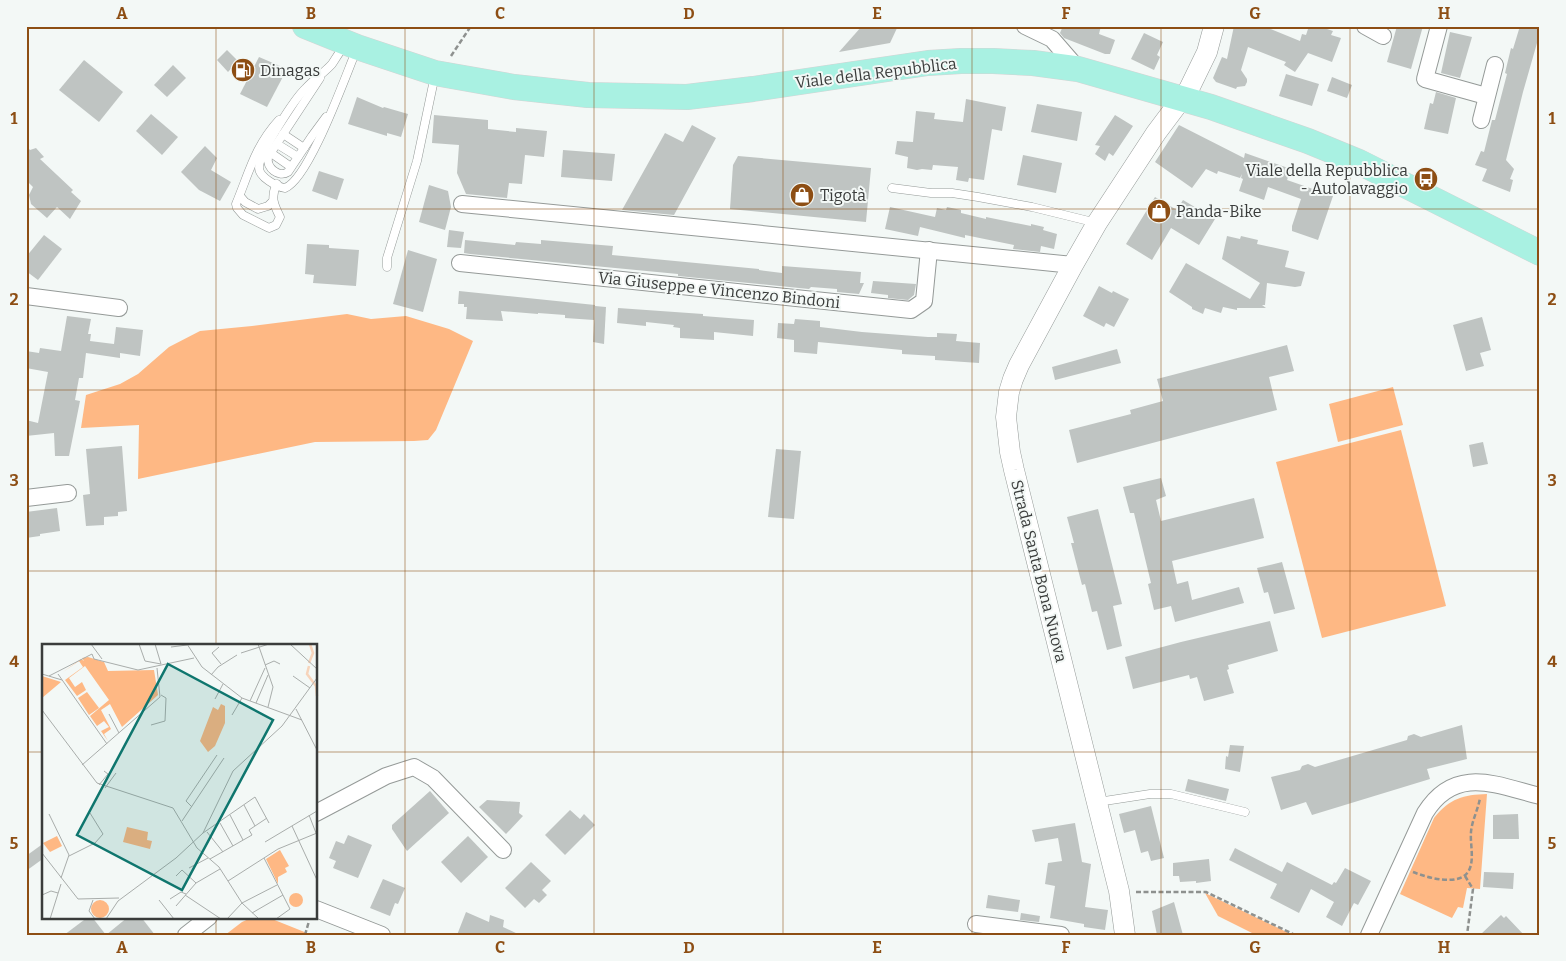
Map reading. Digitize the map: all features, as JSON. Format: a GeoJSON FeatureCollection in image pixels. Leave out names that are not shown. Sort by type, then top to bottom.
{"type":"FeatureCollection","features":[{"type":"Feature","properties":{"kind":"main road","name":"Viale della Repubblica"},"geometry":{"type":"LineString","coordinates":[[305,26],[351,45],[514,87],[579,94],[687,97],[928,63],[992,61],[1033,63],[1078,69],[1182,98],[1308,141],[1359,162],[1540,253]]}},
{"type":"Feature","properties":{"kind":"street"},"geometry":{"type":"LineString","coordinates":[[1025,26],[1054,33],[1078,69]]}},
{"type":"Feature","properties":{"kind":"street","name":"Strada Santa Bona Nuova"},"geometry":{"type":"LineString","coordinates":[[1125,935],[1119,891],[1098,802],[1014,470],[1006,417],[1009,392],[1027,348],[1097,223],[1156,133],[1194,80],[1207,52],[1214,26]]}},
{"type":"Feature","properties":{"kind":"street"},"geometry":{"type":"LineString","coordinates":[[1365,26],[1383,36]]}},
{"type":"Feature","properties":{"kind":"street"},"geometry":{"type":"LineString","coordinates":[[1439,26],[1425,78],[1486,96]]}},
{"type":"Feature","properties":{"kind":"street"},"geometry":{"type":"LineString","coordinates":[[1481,120],[1494,65]]}},
{"type":"Feature","properties":{"kind":"street"},"geometry":{"type":"LineString","coordinates":[[462,204],[1073,265]]}},
{"type":"Feature","properties":{"kind":"street","name":"Via Giuseppe e Vincenzo Bindoni"},"geometry":{"type":"LineString","coordinates":[[460,263],[911,310],[924,301],[930,250]]}},
{"type":"Feature","properties":{"kind":"street"},"geometry":{"type":"LineString","coordinates":[[26,296],[119,308]]}},
{"type":"Feature","properties":{"kind":"street"},"geometry":{"type":"LineString","coordinates":[[26,498],[68,493]]}},
{"type":"Feature","properties":{"kind":"street"},"geometry":{"type":"LineString","coordinates":[[318,812],[386,776],[414,767],[433,778],[503,850]]}},
{"type":"Feature","properties":{"kind":"street"},"geometry":{"type":"LineString","coordinates":[[1369,935],[1426,813],[1439,794],[1457,784],[1480,782],[1540,796]]}},
{"type":"Feature","properties":{"kind":"street"},"geometry":{"type":"LineString","coordinates":[[318,910],[382,935]]}},
{"type":"Feature","properties":{"kind":"street"},"geometry":{"type":"LineString","coordinates":[[186,935],[208,918]]}},
{"type":"Feature","properties":{"kind":"street"},"geometry":{"type":"LineString","coordinates":[[976,924],[1061,935]]}},
{"type":"Feature","properties":{"kind":"lane"},"geometry":{"type":"LineString","coordinates":[[351,45],[332,110],[318,144],[293,184],[285,188],[260,172],[259,164],[263,152],[305,88],[351,45]]}},
{"type":"Feature","properties":{"kind":"lane"},"geometry":{"type":"LineString","coordinates":[[387,267],[387,258],[417,161],[442,67]]}},
{"type":"Feature","properties":{"kind":"lane"},"geometry":{"type":"LineString","coordinates":[[326,70],[271,153],[267,162],[268,166],[281,174],[285,174],[332,110]]}},
{"type":"Feature","properties":{"kind":"lane"},"geometry":{"type":"LineString","coordinates":[[277,184],[273,191],[273,200],[280,217],[276,225],[269,228],[240,212],[236,204],[260,145],[271,128],[292,106]]}},
{"type":"Feature","properties":{"kind":"lane"},"geometry":{"type":"LineString","coordinates":[[283,134],[304,148]]}},
{"type":"Feature","properties":{"kind":"lane"},"geometry":{"type":"LineString","coordinates":[[277,144],[298,157]]}},
{"type":"Feature","properties":{"kind":"lane"},"geometry":{"type":"LineString","coordinates":[[271,153],[292,167]]}},
{"type":"Feature","properties":{"kind":"lane"},"geometry":{"type":"LineString","coordinates":[[892,188],[978,197],[1032,207],[1097,223]]}},
{"type":"Feature","properties":{"kind":"lane"},"geometry":{"type":"LineString","coordinates":[[240,196],[245,202],[258,209],[268,206],[273,200]]}},
{"type":"Feature","properties":{"kind":"lane"},"geometry":{"type":"LineString","coordinates":[[1098,802],[1150,794],[1171,794],[1245,812]]}},
{"type":"Feature","properties":{"kind":"path"},"geometry":{"type":"LineString","coordinates":[[442,67],[472,26]]}},
{"type":"Feature","properties":{"kind":"path"},"geometry":{"type":"LineString","coordinates":[[1400,867],[1424,877],[1450,880],[1465,876],[1471,865],[1471,832],[1479,805],[1480,782]]}},
{"type":"Feature","properties":{"kind":"path"},"geometry":{"type":"LineString","coordinates":[[1465,876],[1474,889],[1466,935]]}},
{"type":"Feature","properties":{"kind":"path"},"geometry":{"type":"LineString","coordinates":[[1132,892],[1206,892],[1295,935]]}},
{"type":"Feature","properties":{"kind":"path"},"geometry":{"type":"LineString","coordinates":[[305,935],[311,918]]}},
{"type":"Feature","properties":{"kind":"shaded area"},"geometry":{"type":"Polygon","coordinates":[[[347,314],[371,319],[406,316],[449,329],[473,341],[436,430],[428,440],[315,442],[138,479],[139,425],[81,428],[86,395],[120,384],[138,374],[169,347],[200,331],[347,314]]]}},
{"type":"Feature","properties":{"kind":"shaded area"},"geometry":{"type":"Polygon","coordinates":[[[1393,387],[1403,425],[1338,442],[1329,404],[1393,387]]]}},
{"type":"Feature","properties":{"kind":"shaded area"},"geometry":{"type":"Polygon","coordinates":[[[1401,430],[1446,606],[1322,638],[1276,462],[1401,430]]]}},
{"type":"Feature","properties":{"kind":"shaded area"},"geometry":{"type":"Polygon","coordinates":[[[1487,794],[1480,889],[1467,888],[1463,908],[1458,907],[1452,918],[1400,894],[1434,818],[1440,811],[1458,799],[1471,795],[1487,794]]]}},
{"type":"Feature","properties":{"kind":"shaded area"},"geometry":{"type":"Polygon","coordinates":[[[1205,893],[1293,935],[1256,935],[1218,916],[1205,893]]]}},
{"type":"Feature","properties":{"kind":"shaded area"},"geometry":{"type":"Polygon","coordinates":[[[251,918],[270,918],[312,935],[225,935],[242,922],[251,918]]]}},
{"type":"Feature","properties":{"kind":"building"},"geometry":{"type":"Polygon","coordinates":[[[862,26],[898,26],[890,43],[839,52],[862,26]]]}},
{"type":"Feature","properties":{"kind":"building"},"geometry":{"type":"Polygon","coordinates":[[[1063,26],[1101,26],[1099,34],[1115,40],[1110,54],[1105,54],[1064,38],[1060,33],[1063,26]]]}},
{"type":"Feature","properties":{"kind":"building"},"geometry":{"type":"Polygon","coordinates":[[[1234,26],[1263,26],[1300,41],[1302,34],[1306,35],[1309,26],[1318,26],[1333,31],[1331,35],[1341,38],[1332,62],[1308,53],[1295,72],[1284,65],[1286,62],[1248,47],[1241,70],[1247,82],[1245,86],[1237,87],[1236,89],[1216,82],[1213,78],[1222,57],[1227,59],[1234,26]]]}},
{"type":"Feature","properties":{"kind":"building"},"geometry":{"type":"Polygon","coordinates":[[[1397,26],[1423,26],[1411,69],[1387,62],[1397,26]]]}},
{"type":"Feature","properties":{"kind":"building"},"geometry":{"type":"Polygon","coordinates":[[[1520,26],[1540,26],[1540,44],[1537,43],[1506,160],[1514,169],[1510,179],[1513,180],[1510,192],[1482,181],[1487,169],[1475,165],[1481,151],[1484,152],[1492,120],[1495,120],[1507,74],[1505,73],[1511,48],[1513,49],[1520,26]]]}},
{"type":"Feature","properties":{"kind":"building"},"geometry":{"type":"Polygon","coordinates":[[[1450,32],[1472,37],[1460,78],[1441,73],[1450,32]]]}},
{"type":"Feature","properties":{"kind":"building"},"geometry":{"type":"Polygon","coordinates":[[[1144,33],[1163,42],[1157,55],[1160,57],[1154,70],[1131,59],[1144,33]]]}},
{"type":"Feature","properties":{"kind":"building"},"geometry":{"type":"Polygon","coordinates":[[[227,50],[238,61],[228,72],[217,60],[227,50]]]}},
{"type":"Feature","properties":{"kind":"building"},"geometry":{"type":"Polygon","coordinates":[[[259,57],[287,69],[267,107],[240,94],[259,57]]]}},
{"type":"Feature","properties":{"kind":"building"},"geometry":{"type":"Polygon","coordinates":[[[84,60],[123,92],[99,122],[59,90],[84,60]]]}},
{"type":"Feature","properties":{"kind":"building"},"geometry":{"type":"Polygon","coordinates":[[[173,65],[186,78],[167,97],[154,85],[173,65]]]}},
{"type":"Feature","properties":{"kind":"building"},"geometry":{"type":"Polygon","coordinates":[[[1286,74],[1319,84],[1312,106],[1279,96],[1286,74]]]}},
{"type":"Feature","properties":{"kind":"building"},"geometry":{"type":"Polygon","coordinates":[[[1332,77],[1352,85],[1347,98],[1327,91],[1332,77]]]}},
{"type":"Feature","properties":{"kind":"building"},"geometry":{"type":"Polygon","coordinates":[[[1436,92],[1456,98],[1448,134],[1424,129],[1430,103],[1433,104],[1436,92]]]}},
{"type":"Feature","properties":{"kind":"building"},"geometry":{"type":"Polygon","coordinates":[[[357,97],[383,108],[408,114],[401,137],[387,133],[387,136],[348,124],[357,97]]]}},
{"type":"Feature","properties":{"kind":"building"},"geometry":{"type":"Polygon","coordinates":[[[966,99],[1006,107],[1002,131],[992,129],[984,180],[969,178],[968,182],[956,180],[958,167],[933,165],[932,170],[907,168],[908,157],[895,154],[897,141],[913,142],[916,111],[935,113],[934,119],[963,122],[966,99]]]}},
{"type":"Feature","properties":{"kind":"building"},"geometry":{"type":"Polygon","coordinates":[[[1037,104],[1082,112],[1077,141],[1031,132],[1037,104]]]}},
{"type":"Feature","properties":{"kind":"building"},"geometry":{"type":"Polygon","coordinates":[[[151,114],[178,137],[162,155],[136,131],[151,114]]]}},
{"type":"Feature","properties":{"kind":"building"},"geometry":{"type":"Polygon","coordinates":[[[434,115],[488,120],[488,129],[516,132],[516,128],[547,131],[544,157],[525,155],[522,184],[509,183],[507,198],[466,194],[457,173],[459,145],[432,143],[434,115]]]}},
{"type":"Feature","properties":{"kind":"building"},"geometry":{"type":"Polygon","coordinates":[[[1115,115],[1133,126],[1113,156],[1109,153],[1105,161],[1095,154],[1100,146],[1095,145],[1115,115]]]}},
{"type":"Feature","properties":{"kind":"building"},"geometry":{"type":"Polygon","coordinates":[[[692,125],[716,138],[674,215],[622,210],[665,133],[683,142],[692,125]]]}},
{"type":"Feature","properties":{"kind":"building"},"geometry":{"type":"Polygon","coordinates":[[[1179,125],[1244,158],[1245,153],[1291,169],[1287,180],[1333,196],[1318,240],[1292,231],[1301,199],[1268,187],[1264,200],[1239,191],[1243,179],[1241,178],[1242,174],[1240,178],[1218,171],[1217,174],[1206,169],[1192,188],[1155,162],[1179,125]]]}},
{"type":"Feature","properties":{"kind":"building"},"geometry":{"type":"Polygon","coordinates":[[[26,146],[30,150],[36,148],[44,157],[40,159],[73,190],[71,192],[81,201],[70,219],[57,207],[47,218],[31,204],[29,195],[33,187],[26,180],[26,146]]]}},
{"type":"Feature","properties":{"kind":"building"},"geometry":{"type":"Polygon","coordinates":[[[205,146],[217,158],[211,170],[231,182],[220,201],[199,190],[181,172],[205,146]]]}},
{"type":"Feature","properties":{"kind":"building"},"geometry":{"type":"Polygon","coordinates":[[[563,150],[615,154],[612,181],[561,177],[563,150]]]}},
{"type":"Feature","properties":{"kind":"building"},"geometry":{"type":"Polygon","coordinates":[[[1023,155],[1062,163],[1056,193],[1017,185],[1023,155]]]}},
{"type":"Feature","properties":{"kind":"building"},"geometry":{"type":"Polygon","coordinates":[[[738,156],[871,168],[866,222],[730,209],[733,165],[738,156]]]}},
{"type":"Feature","properties":{"kind":"building"},"geometry":{"type":"Polygon","coordinates":[[[319,171],[344,179],[337,200],[312,191],[319,171]]]}},
{"type":"Feature","properties":{"kind":"building"},"geometry":{"type":"Polygon","coordinates":[[[429,185],[448,191],[451,207],[445,230],[419,222],[429,185]]]}},
{"type":"Feature","properties":{"kind":"building"},"geometry":{"type":"Polygon","coordinates":[[[1155,197],[1177,210],[1183,200],[1215,219],[1199,245],[1171,228],[1152,260],[1126,244],[1155,197]]]}},
{"type":"Feature","properties":{"kind":"building"},"geometry":{"type":"Polygon","coordinates":[[[890,207],[935,217],[937,208],[946,210],[947,207],[961,210],[961,213],[986,219],[986,217],[1044,227],[1043,230],[1057,234],[1054,249],[1041,246],[1040,252],[1013,249],[1014,245],[965,235],[965,238],[920,227],[918,236],[885,229],[890,207]]]}},
{"type":"Feature","properties":{"kind":"building"},"geometry":{"type":"Polygon","coordinates":[[[449,230],[464,232],[461,248],[447,247],[449,230]]]}},
{"type":"Feature","properties":{"kind":"building"},"geometry":{"type":"Polygon","coordinates":[[[44,235],[62,249],[38,280],[26,271],[26,257],[44,235]]]}},
{"type":"Feature","properties":{"kind":"building"},"geometry":{"type":"Polygon","coordinates":[[[1227,236],[1240,239],[1241,236],[1258,240],[1257,244],[1289,251],[1285,267],[1305,272],[1301,286],[1295,287],[1267,283],[1265,305],[1262,305],[1266,308],[1237,308],[1237,310],[1223,307],[1221,313],[1205,308],[1203,314],[1192,309],[1192,307],[1169,292],[1186,263],[1250,299],[1260,283],[1222,259],[1227,236]]]}},
{"type":"Feature","properties":{"kind":"building"},"geometry":{"type":"Polygon","coordinates":[[[465,240],[515,245],[516,242],[541,244],[541,240],[613,246],[612,255],[759,269],[782,273],[782,266],[861,272],[860,283],[864,283],[859,294],[837,292],[837,289],[811,287],[809,289],[470,254],[464,253],[465,240]]]}},
{"type":"Feature","properties":{"kind":"building"},"geometry":{"type":"Polygon","coordinates":[[[307,244],[329,245],[329,248],[359,250],[356,286],[313,283],[314,275],[305,274],[307,244]]]}},
{"type":"Feature","properties":{"kind":"building"},"geometry":{"type":"Polygon","coordinates":[[[408,250],[437,259],[423,312],[393,304],[408,250]]]}},
{"type":"Feature","properties":{"kind":"building"},"geometry":{"type":"Polygon","coordinates":[[[873,281],[916,284],[914,295],[908,300],[888,298],[888,295],[871,293],[873,281]]]}},
{"type":"Feature","properties":{"kind":"building"},"geometry":{"type":"Polygon","coordinates":[[[1099,286],[1129,299],[1114,327],[1106,323],[1104,327],[1083,316],[1099,286]]]}},
{"type":"Feature","properties":{"kind":"building"},"geometry":{"type":"Polygon","coordinates":[[[459,291],[595,305],[594,320],[565,318],[565,315],[501,311],[503,321],[466,319],[467,307],[464,307],[464,304],[458,304],[459,291]]]}},
{"type":"Feature","properties":{"kind":"building"},"geometry":{"type":"Polygon","coordinates":[[[595,306],[606,307],[604,344],[593,342],[595,306]]]}},
{"type":"Feature","properties":{"kind":"building"},"geometry":{"type":"Polygon","coordinates":[[[618,308],[754,320],[753,336],[714,332],[714,340],[680,338],[680,328],[673,327],[674,325],[646,322],[646,326],[617,323],[618,308]]]}},
{"type":"Feature","properties":{"kind":"building"},"geometry":{"type":"Polygon","coordinates":[[[67,316],[91,319],[88,334],[91,334],[90,341],[114,344],[116,327],[143,330],[140,356],[120,353],[120,358],[86,353],[83,378],[79,378],[75,400],[80,401],[69,456],[55,456],[54,433],[26,436],[26,420],[38,423],[48,372],[26,368],[26,351],[39,353],[40,348],[61,351],[67,316]]]}},
{"type":"Feature","properties":{"kind":"building"},"geometry":{"type":"Polygon","coordinates":[[[1482,317],[1491,350],[1480,353],[1484,366],[1466,371],[1453,325],[1482,317]]]}},
{"type":"Feature","properties":{"kind":"building"},"geometry":{"type":"Polygon","coordinates":[[[795,319],[820,321],[820,327],[862,332],[928,337],[937,337],[937,333],[957,334],[956,341],[980,343],[979,363],[935,360],[935,356],[902,354],[902,350],[818,342],[817,354],[794,352],[794,340],[777,338],[778,323],[794,324],[795,319]]]}},
{"type":"Feature","properties":{"kind":"building"},"geometry":{"type":"Polygon","coordinates":[[[1287,345],[1294,371],[1269,377],[1277,410],[1077,463],[1069,430],[1131,414],[1130,410],[1163,401],[1157,379],[1287,345]]]}},
{"type":"Feature","properties":{"kind":"building"},"geometry":{"type":"Polygon","coordinates":[[[1117,349],[1121,363],[1055,380],[1052,367],[1117,349]]]}},
{"type":"Feature","properties":{"kind":"building"},"geometry":{"type":"Polygon","coordinates":[[[1483,442],[1488,464],[1473,467],[1469,445],[1483,442]]]}},
{"type":"Feature","properties":{"kind":"building"},"geometry":{"type":"Polygon","coordinates":[[[122,446],[127,511],[118,512],[118,516],[104,517],[104,525],[86,526],[83,495],[90,494],[86,449],[122,446]]]}},
{"type":"Feature","properties":{"kind":"building"},"geometry":{"type":"Polygon","coordinates":[[[776,449],[801,451],[794,519],[768,517],[776,449]]]}},
{"type":"Feature","properties":{"kind":"building"},"geometry":{"type":"Polygon","coordinates":[[[1161,478],[1166,496],[1156,500],[1161,521],[1254,498],[1264,538],[1172,561],[1177,584],[1188,581],[1192,600],[1239,587],[1244,603],[1175,622],[1171,606],[1154,610],[1148,584],[1151,583],[1134,513],[1130,513],[1123,487],[1161,478]]]}},
{"type":"Feature","properties":{"kind":"building"},"geometry":{"type":"Polygon","coordinates":[[[57,508],[60,531],[26,538],[26,512],[57,508]]]}},
{"type":"Feature","properties":{"kind":"building"},"geometry":{"type":"Polygon","coordinates":[[[1098,509],[1122,604],[1113,606],[1122,646],[1107,650],[1097,611],[1092,612],[1085,584],[1082,585],[1071,543],[1074,543],[1067,517],[1098,509]]]}},
{"type":"Feature","properties":{"kind":"building"},"geometry":{"type":"Polygon","coordinates":[[[1282,562],[1295,609],[1274,614],[1268,592],[1264,593],[1257,568],[1282,562]]]}},
{"type":"Feature","properties":{"kind":"building"},"geometry":{"type":"Polygon","coordinates":[[[1270,621],[1278,651],[1228,665],[1229,669],[1227,670],[1234,693],[1204,701],[1197,677],[1190,679],[1189,675],[1133,689],[1125,657],[1270,621]]]}},
{"type":"Feature","properties":{"kind":"building"},"geometry":{"type":"Polygon","coordinates":[[[1462,725],[1467,759],[1427,769],[1430,779],[1312,815],[1306,802],[1281,810],[1271,777],[1300,770],[1302,766],[1308,764],[1315,767],[1407,740],[1408,736],[1414,734],[1421,737],[1462,725]]]}},
{"type":"Feature","properties":{"kind":"building"},"geometry":{"type":"Polygon","coordinates":[[[1230,745],[1244,746],[1240,772],[1225,769],[1226,756],[1228,757],[1230,745]]]}},
{"type":"Feature","properties":{"kind":"building"},"geometry":{"type":"Polygon","coordinates":[[[1188,779],[1229,789],[1226,801],[1185,791],[1188,779]]]}},
{"type":"Feature","properties":{"kind":"building"},"geometry":{"type":"Polygon","coordinates":[[[430,791],[449,813],[407,851],[392,829],[392,825],[430,791]]]}},
{"type":"Feature","properties":{"kind":"building"},"geometry":{"type":"Polygon","coordinates":[[[487,800],[520,802],[519,813],[523,816],[506,834],[479,807],[487,800]]]}},
{"type":"Feature","properties":{"kind":"building"},"geometry":{"type":"Polygon","coordinates":[[[1151,806],[1164,858],[1151,861],[1148,851],[1141,853],[1135,830],[1124,833],[1119,814],[1151,806]]]}},
{"type":"Feature","properties":{"kind":"building"},"geometry":{"type":"Polygon","coordinates":[[[570,810],[580,819],[584,814],[595,825],[565,855],[545,835],[570,810]]]}},
{"type":"Feature","properties":{"kind":"building"},"geometry":{"type":"Polygon","coordinates":[[[1518,814],[1519,839],[1493,839],[1493,815],[1518,814]]]}},
{"type":"Feature","properties":{"kind":"building"},"geometry":{"type":"Polygon","coordinates":[[[1075,823],[1082,862],[1091,864],[1085,907],[1108,910],[1105,930],[1084,927],[1084,924],[1050,918],[1055,886],[1045,884],[1048,863],[1062,861],[1058,838],[1035,842],[1032,830],[1075,823]]]}},
{"type":"Feature","properties":{"kind":"building"},"geometry":{"type":"Polygon","coordinates":[[[348,835],[372,845],[358,878],[333,868],[336,861],[329,858],[336,841],[344,844],[348,835]]]}},
{"type":"Feature","properties":{"kind":"building"},"geometry":{"type":"Polygon","coordinates":[[[468,836],[488,857],[461,883],[441,862],[468,836]]]}},
{"type":"Feature","properties":{"kind":"building"},"geometry":{"type":"Polygon","coordinates":[[[42,844],[42,859],[26,871],[26,856],[42,844]]]}},
{"type":"Feature","properties":{"kind":"building"},"geometry":{"type":"Polygon","coordinates":[[[1235,848],[1282,872],[1287,862],[1332,885],[1334,882],[1336,883],[1345,868],[1371,881],[1358,905],[1354,903],[1342,926],[1326,917],[1334,902],[1311,889],[1299,913],[1270,898],[1277,884],[1229,860],[1235,848]]]}},
{"type":"Feature","properties":{"kind":"building"},"geometry":{"type":"Polygon","coordinates":[[[1209,859],[1211,881],[1196,883],[1196,881],[1180,882],[1179,876],[1173,876],[1173,863],[1209,859]]]}},
{"type":"Feature","properties":{"kind":"building"},"geometry":{"type":"Polygon","coordinates":[[[531,862],[551,881],[542,890],[547,895],[539,903],[534,899],[525,908],[505,888],[531,862]]]}},
{"type":"Feature","properties":{"kind":"building"},"geometry":{"type":"Polygon","coordinates":[[[1484,872],[1514,873],[1513,889],[1483,887],[1484,872]]]}},
{"type":"Feature","properties":{"kind":"building"},"geometry":{"type":"Polygon","coordinates":[[[383,879],[405,888],[398,904],[395,903],[390,916],[370,908],[383,879]]]}},
{"type":"Feature","properties":{"kind":"building"},"geometry":{"type":"Polygon","coordinates":[[[988,895],[1020,900],[1018,912],[986,908],[988,895]]]}},
{"type":"Feature","properties":{"kind":"building"},"geometry":{"type":"Polygon","coordinates":[[[1174,902],[1183,935],[1157,935],[1152,911],[1174,902]]]}},
{"type":"Feature","properties":{"kind":"building"},"geometry":{"type":"Polygon","coordinates":[[[466,912],[489,922],[490,915],[504,920],[503,927],[520,935],[457,935],[466,912]]]}},
{"type":"Feature","properties":{"kind":"building"},"geometry":{"type":"Polygon","coordinates":[[[1021,913],[1040,916],[1039,922],[1020,920],[1021,913]]]}},
{"type":"Feature","properties":{"kind":"building"},"geometry":{"type":"Polygon","coordinates":[[[1501,915],[1504,918],[1506,916],[1524,935],[1480,935],[1501,915]]]}},
{"type":"Feature","properties":{"kind":"building"},"geometry":{"type":"Polygon","coordinates":[[[87,918],[93,918],[106,935],[64,935],[87,918]]]}},
{"type":"Feature","properties":{"kind":"building"},"geometry":{"type":"Polygon","coordinates":[[[127,918],[142,918],[155,935],[106,935],[127,918]]]}},
{"type":"Feature","properties":{"kind":"place","name":"Dinagas"},"geometry":{"type":"Point","coordinates":[243,70]}},
{"type":"Feature","properties":{"kind":"place","name":"Viale della Repubblica - Autolavaggio"},"geometry":{"type":"Point","coordinates":[1426,179]}},
{"type":"Feature","properties":{"kind":"place","name":"Tigotà"},"geometry":{"type":"Point","coordinates":[802,195]}},
{"type":"Feature","properties":{"kind":"place","name":"Panda-Bike"},"geometry":{"type":"Point","coordinates":[1159,211]}}]}
